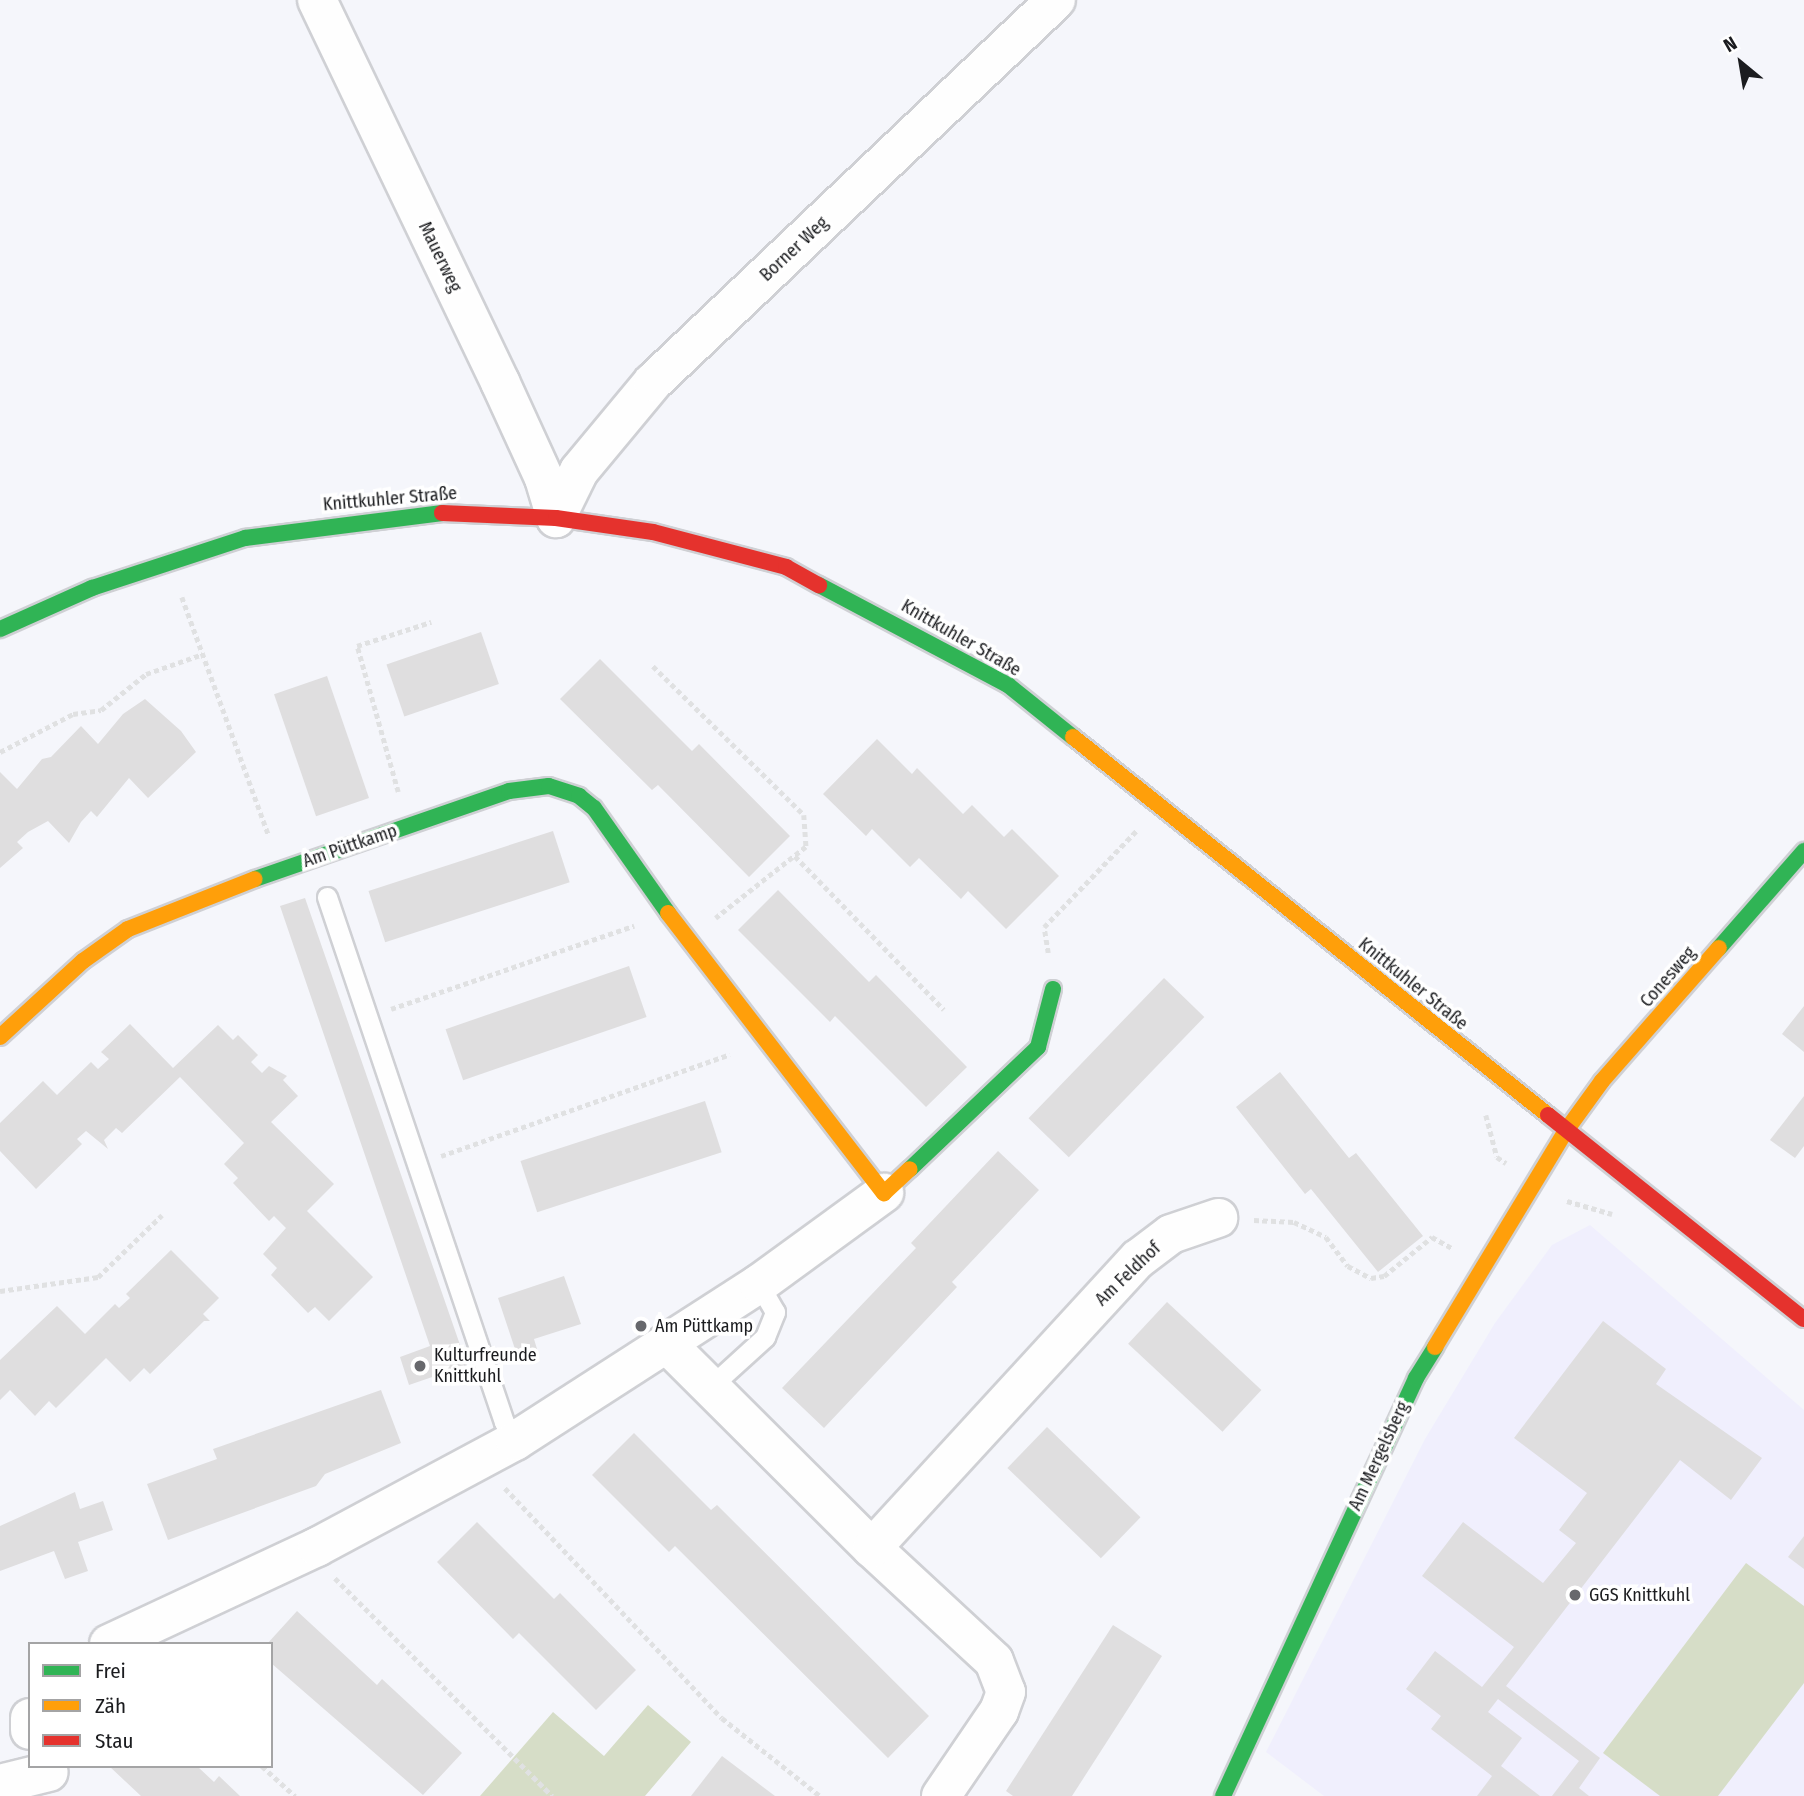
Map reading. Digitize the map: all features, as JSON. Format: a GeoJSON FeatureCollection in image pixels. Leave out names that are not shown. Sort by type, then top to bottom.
{"type":"FeatureCollection","features":[{"type":"Feature","properties":{"kind":"street","name":"Mauerweg"},"geometry":{"type":"LineString","coordinates":[[317,0],[500,382],[544,478],[556,518]]}},
{"type":"Feature","properties":{"kind":"street","name":"Borner Weg"},"geometry":{"type":"LineString","coordinates":[[556,518],[579,471],[612,425],[653,382],[1056,0]]}},
{"type":"Feature","properties":{"kind":"street","name":"Knittkuhler Straße"},"geometry":{"type":"LineString","coordinates":[[0,629],[169,561],[245,538],[324,524],[471,511],[556,518],[653,532],[786,567],[1008,685],[1565,1132],[1804,1319]]}},
{"type":"Feature","properties":{"kind":"street","name":"Am Püttkamp"},"geometry":{"type":"LineString","coordinates":[[0,1037],[83,961],[128,929],[170,909],[509,791],[549,786],[564,789],[594,808],[688,941],[884,1193]]}},
{"type":"Feature","properties":{"kind":"street","name":"Conesweg"},"geometry":{"type":"LineString","coordinates":[[1565,1132],[1602,1082],[1804,851]]}},
{"type":"Feature","properties":{"kind":"street"},"geometry":{"type":"LineString","coordinates":[[113,1642],[317,1547],[500,1449],[759,1284],[884,1193],[1038,1047],[1053,989]]}},
{"type":"Feature","properties":{"kind":"street","name":"Am Mergelsberg"},"geometry":{"type":"LineString","coordinates":[[1223,1796],[1416,1378],[1565,1132]]}},
{"type":"Feature","properties":{"kind":"street","name":"Am Feldhof"},"geometry":{"type":"LineString","coordinates":[[872,1548],[1138,1259],[1171,1234],[1218,1218]]}},
{"type":"Feature","properties":{"kind":"street"},"geometry":{"type":"LineString","coordinates":[[667,1344],[872,1548],[995,1661],[1006,1692],[999,1712],[941,1796]]}},
{"type":"Feature","properties":{"kind":"street"},"geometry":{"type":"LineString","coordinates":[[0,1784],[54,1778]]}},
{"type":"Feature","properties":{"kind":"lane"},"geometry":{"type":"LineString","coordinates":[[327,897],[504,1422],[500,1449]]}},
{"type":"Feature","properties":{"kind":"lane"},"geometry":{"type":"LineString","coordinates":[[709,1388],[765,1337],[775,1312],[759,1284]]}},
{"type":"Feature","properties":{"kind":"path"},"geometry":{"type":"LineString","coordinates":[[169,561],[281,870]]}},
{"type":"Feature","properties":{"kind":"path"},"geometry":{"type":"LineString","coordinates":[[409,826],[357,646],[431,622]]}},
{"type":"Feature","properties":{"kind":"path"},"geometry":{"type":"LineString","coordinates":[[0,752],[73,714],[101,710],[146,674],[202,653]]}},
{"type":"Feature","properties":{"kind":"path"},"geometry":{"type":"LineString","coordinates":[[653,666],[804,815],[806,847],[688,941]]}},
{"type":"Feature","properties":{"kind":"path"},"geometry":{"type":"LineString","coordinates":[[1053,989],[1044,927],[1120,848]]}},
{"type":"Feature","properties":{"kind":"path"},"geometry":{"type":"LineString","coordinates":[[795,856],[944,1010]]}},
{"type":"Feature","properties":{"kind":"path"},"geometry":{"type":"LineString","coordinates":[[368,1017],[667,911]]}},
{"type":"Feature","properties":{"kind":"path"},"geometry":{"type":"LineString","coordinates":[[417,1165],[739,1051],[761,1036]]}},
{"type":"Feature","properties":{"kind":"path"},"geometry":{"type":"LineString","coordinates":[[1483,1107],[1497,1157],[1573,1205],[1613,1214],[1625,1223]]}},
{"type":"Feature","properties":{"kind":"path"},"geometry":{"type":"LineString","coordinates":[[0,1291],[98,1277],[162,1215]]}},
{"type":"Feature","properties":{"kind":"path"},"geometry":{"type":"LineString","coordinates":[[1218,1218],[1294,1222],[1326,1237],[1348,1266],[1371,1278],[1384,1276],[1432,1237],[1483,1265]]}},
{"type":"Feature","properties":{"kind":"path"},"geometry":{"type":"LineString","coordinates":[[500,1449],[497,1479],[722,1718],[820,1796]]}},
{"type":"Feature","properties":{"kind":"path"},"geometry":{"type":"LineString","coordinates":[[317,1547],[330,1573],[552,1796]]}},
{"type":"Feature","properties":{"kind":"path"},"geometry":{"type":"LineString","coordinates":[[264,1768],[295,1796]]}},
{"type":"Feature","properties":{"kind":"shaded area","name":"GGS Knittkuhl"},"geometry":{"type":"Polygon","coordinates":[[[1590,1225],[1804,1410],[1804,1796],[1324,1796],[1266,1752],[1425,1439],[1495,1323],[1552,1245],[1590,1225]]]}},
{"type":"Feature","properties":{"kind":"green space"},"geometry":{"type":"Polygon","coordinates":[[[1746,1563],[1804,1606],[1804,1683],[1718,1796],[1660,1796],[1603,1753],[1746,1563]]]}},
{"type":"Feature","properties":{"kind":"green space"},"geometry":{"type":"Polygon","coordinates":[[[648,1705],[691,1742],[645,1796],[480,1796],[553,1712],[604,1756],[648,1705]]]}},
{"type":"Feature","properties":{"kind":"building"},"geometry":{"type":"Polygon","coordinates":[[[481,632],[499,684],[404,717],[386,665],[481,632]]]}},
{"type":"Feature","properties":{"kind":"building"},"geometry":{"type":"Polygon","coordinates":[[[600,659],[692,751],[699,744],[790,836],[749,877],[658,785],[652,790],[560,699],[600,659]]]}},
{"type":"Feature","properties":{"kind":"building"},"geometry":{"type":"Polygon","coordinates":[[[327,676],[369,798],[316,816],[274,694],[327,676]]]}},
{"type":"Feature","properties":{"kind":"building"},"geometry":{"type":"Polygon","coordinates":[[[145,699],[181,731],[196,752],[148,798],[129,778],[97,817],[91,811],[69,843],[48,821],[28,832],[17,842],[23,848],[0,868],[0,772],[17,789],[42,759],[51,757],[81,726],[98,744],[123,714],[145,699]]]}},
{"type":"Feature","properties":{"kind":"building"},"geometry":{"type":"Polygon","coordinates":[[[877,739],[912,774],[917,768],[963,814],[972,805],[1004,837],[1012,829],[1059,876],[1006,929],[968,891],[961,899],[919,858],[910,867],[872,829],[866,836],[823,794],[877,739]]]}},
{"type":"Feature","properties":{"kind":"building"},"geometry":{"type":"Polygon","coordinates":[[[553,831],[570,882],[385,942],[368,891],[553,831]]]}},
{"type":"Feature","properties":{"kind":"building"},"geometry":{"type":"Polygon","coordinates":[[[778,890],[869,982],[876,975],[967,1067],[926,1107],[835,1016],[830,1022],[738,930],[778,890]]]}},
{"type":"Feature","properties":{"kind":"building"},"geometry":{"type":"Polygon","coordinates":[[[305,898],[467,1365],[409,1385],[400,1357],[430,1346],[280,906],[305,898]]]}},
{"type":"Feature","properties":{"kind":"building"},"geometry":{"type":"Polygon","coordinates":[[[629,966],[647,1017],[463,1080],[446,1029],[629,966]]]}},
{"type":"Feature","properties":{"kind":"building"},"geometry":{"type":"Polygon","coordinates":[[[1164,978],[1204,1017],[1069,1157],[1029,1118],[1164,978]]]}},
{"type":"Feature","properties":{"kind":"building"},"geometry":{"type":"Polygon","coordinates":[[[1804,1006],[1804,1052],[1782,1034],[1804,1006]]]}},
{"type":"Feature","properties":{"kind":"building"},"geometry":{"type":"Polygon","coordinates":[[[130,1024],[173,1068],[218,1025],[233,1040],[238,1035],[258,1055],[251,1062],[262,1073],[269,1066],[287,1076],[283,1080],[298,1096],[271,1122],[334,1184],[307,1211],[373,1277],[329,1321],[315,1307],[308,1313],[271,1275],[277,1268],[263,1254],[286,1228],[274,1216],[269,1221],[233,1183],[238,1178],[224,1164],[244,1143],[180,1077],[122,1133],[116,1128],[104,1140],[108,1149],[86,1131],[77,1139],[82,1144],[36,1189],[0,1151],[0,1123],[43,1081],[57,1095],[91,1062],[98,1069],[109,1059],[101,1052],[130,1024]]]}},
{"type":"Feature","properties":{"kind":"building"},"geometry":{"type":"Polygon","coordinates":[[[1280,1072],[1349,1158],[1356,1153],[1423,1236],[1378,1272],[1311,1189],[1305,1194],[1236,1107],[1280,1072]]]}},
{"type":"Feature","properties":{"kind":"building"},"geometry":{"type":"Polygon","coordinates":[[[1804,1096],[1804,1146],[1795,1158],[1770,1140],[1804,1096]]]}},
{"type":"Feature","properties":{"kind":"building"},"geometry":{"type":"Polygon","coordinates":[[[705,1101],[722,1152],[537,1212],[520,1161],[705,1101]]]}},
{"type":"Feature","properties":{"kind":"building"},"geometry":{"type":"Polygon","coordinates":[[[998,1151],[1039,1190],[952,1282],[957,1287],[824,1428],[782,1388],[916,1248],[911,1243],[998,1151]]]}},
{"type":"Feature","properties":{"kind":"building"},"geometry":{"type":"Polygon","coordinates":[[[171,1250],[219,1298],[203,1314],[210,1321],[204,1321],[150,1374],[144,1368],[130,1382],[106,1358],[56,1408],[49,1401],[35,1416],[10,1390],[0,1400],[0,1360],[57,1306],[85,1334],[115,1304],[119,1308],[130,1298],[126,1294],[171,1250]]]}},
{"type":"Feature","properties":{"kind":"building"},"geometry":{"type":"Polygon","coordinates":[[[564,1276],[581,1324],[534,1339],[537,1349],[517,1355],[498,1298],[564,1276]]]}},
{"type":"Feature","properties":{"kind":"building"},"geometry":{"type":"Polygon","coordinates":[[[1167,1302],[1261,1390],[1222,1432],[1128,1344],[1167,1302]]]}},
{"type":"Feature","properties":{"kind":"building"},"geometry":{"type":"Polygon","coordinates":[[[1603,1321],[1666,1369],[1656,1384],[1762,1458],[1731,1500],[1680,1460],[1506,1686],[1600,1758],[1579,1788],[1589,1796],[1552,1796],[1579,1761],[1498,1699],[1488,1712],[1522,1738],[1501,1766],[1540,1796],[1477,1796],[1492,1776],[1431,1729],[1441,1716],[1406,1689],[1435,1651],[1482,1687],[1514,1647],[1422,1576],[1463,1522],[1543,1583],[1576,1543],[1559,1530],[1587,1493],[1514,1438],[1603,1321]]]}},
{"type":"Feature","properties":{"kind":"building"},"geometry":{"type":"Polygon","coordinates":[[[381,1390],[401,1443],[325,1474],[316,1486],[168,1540],[147,1484],[217,1459],[213,1449],[381,1390]]]}},
{"type":"Feature","properties":{"kind":"building"},"geometry":{"type":"Polygon","coordinates":[[[1047,1427],[1141,1517],[1101,1558],[1007,1468],[1047,1427]]]}},
{"type":"Feature","properties":{"kind":"building"},"geometry":{"type":"Polygon","coordinates":[[[634,1433],[711,1510],[717,1505],[929,1716],[888,1758],[675,1546],[669,1552],[592,1475],[634,1433]]]}},
{"type":"Feature","properties":{"kind":"building"},"geometry":{"type":"Polygon","coordinates":[[[75,1492],[80,1509],[103,1501],[113,1530],[78,1542],[88,1571],[65,1579],[54,1551],[0,1571],[0,1526],[75,1492]]]}},
{"type":"Feature","properties":{"kind":"building"},"geometry":{"type":"Polygon","coordinates":[[[477,1522],[554,1599],[560,1593],[636,1670],[596,1710],[519,1633],[513,1639],[437,1562],[477,1522]]]}},
{"type":"Feature","properties":{"kind":"building"},"geometry":{"type":"Polygon","coordinates":[[[1804,1536],[1804,1569],[1788,1557],[1804,1536]]]}},
{"type":"Feature","properties":{"kind":"building"},"geometry":{"type":"Polygon","coordinates":[[[297,1611],[377,1685],[382,1679],[462,1753],[423,1795],[273,1665],[273,1642],[269,1642],[297,1611]]]}},
{"type":"Feature","properties":{"kind":"building"},"geometry":{"type":"Polygon","coordinates":[[[1113,1625],[1162,1656],[1072,1796],[1013,1796],[1006,1791],[1113,1625]]]}},
{"type":"Feature","properties":{"kind":"building"},"geometry":{"type":"Polygon","coordinates":[[[722,1756],[775,1796],[691,1796],[722,1756]]]}},
{"type":"Feature","properties":{"kind":"building"},"geometry":{"type":"Polygon","coordinates":[[[111,1768],[199,1768],[214,1782],[219,1776],[240,1796],[141,1796],[111,1768]]]}},
{"type":"Feature","properties":{"kind":"traffic: fast"},"geometry":{"type":"LineString","coordinates":[[0,629],[92,588],[245,538],[442,513]]}},
{"type":"Feature","properties":{"kind":"traffic: fast"},"geometry":{"type":"LineString","coordinates":[[819,585],[1008,685],[1073,737]]}},
{"type":"Feature","properties":{"kind":"traffic: fast"},"geometry":{"type":"LineString","coordinates":[[255,879],[509,791],[549,786],[579,796],[594,808],[668,913]]}},
{"type":"Feature","properties":{"kind":"traffic: fast"},"geometry":{"type":"LineString","coordinates":[[1719,948],[1804,851]]}},
{"type":"Feature","properties":{"kind":"traffic: fast"},"geometry":{"type":"LineString","coordinates":[[910,1169],[1038,1047],[1053,989]]}},
{"type":"Feature","properties":{"kind":"traffic: fast"},"geometry":{"type":"LineString","coordinates":[[1223,1796],[1416,1378],[1435,1347]]}},
{"type":"Feature","properties":{"kind":"traffic: slow"},"geometry":{"type":"LineString","coordinates":[[1073,737],[1548,1115]]}},
{"type":"Feature","properties":{"kind":"traffic: slow"},"geometry":{"type":"LineString","coordinates":[[0,1037],[83,961],[128,929],[255,879]]}},
{"type":"Feature","properties":{"kind":"traffic: slow"},"geometry":{"type":"LineString","coordinates":[[668,913],[884,1193],[910,1169]]}},
{"type":"Feature","properties":{"kind":"traffic: slow"},"geometry":{"type":"LineString","coordinates":[[1435,1347],[1565,1132],[1602,1081],[1719,948]]}},
{"type":"Feature","properties":{"kind":"traffic: jam"},"geometry":{"type":"LineString","coordinates":[[442,513],[556,518],[653,532],[786,567],[819,585]]}},
{"type":"Feature","properties":{"kind":"traffic: jam"},"geometry":{"type":"LineString","coordinates":[[1548,1115],[1804,1319]]}},
{"type":"Feature","properties":{"kind":"place","name":"Am Püttkamp"},"geometry":{"type":"Point","coordinates":[641,1326]}},
{"type":"Feature","properties":{"kind":"place","name":"Kulturfreunde Knittkuhl"},"geometry":{"type":"Point","coordinates":[420,1366]}},
{"type":"Feature","properties":{"kind":"place","name":"GGS Knittkuhl"},"geometry":{"type":"Point","coordinates":[1575,1595]}}]}
